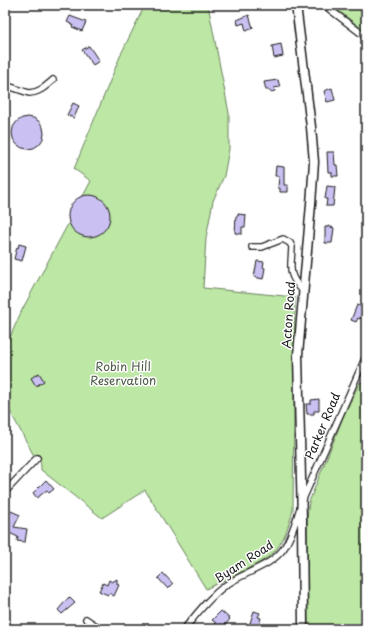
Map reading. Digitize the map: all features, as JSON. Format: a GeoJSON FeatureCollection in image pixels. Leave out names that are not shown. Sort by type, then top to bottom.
{"type":"FeatureCollection","features":[{"type":"Feature","properties":{"kind":"main road","name":"Acton Road"},"geometry":{"type":"LineString","coordinates":[[296,5],[314,162],[298,355],[303,629]]}},
{"type":"Feature","properties":{"kind":"street"},"geometry":{"type":"LineString","coordinates":[[324,5],[366,37]]}},
{"type":"Feature","properties":{"kind":"street"},"geometry":{"type":"LineString","coordinates":[[5,85],[33,93],[53,80]]}},
{"type":"Feature","properties":{"kind":"street"},"geometry":{"type":"LineString","coordinates":[[252,247],[262,247],[283,240],[290,243],[292,247],[291,273],[294,282],[303,291]]}},
{"type":"Feature","properties":{"kind":"street","name":"Parker Road"},"geometry":{"type":"LineString","coordinates":[[301,505],[366,356]]}},
{"type":"Feature","properties":{"kind":"street"},"geometry":{"type":"LineString","coordinates":[[5,492],[38,458]]}},
{"type":"Feature","properties":{"kind":"street","name":"Byam Road"},"geometry":{"type":"LineString","coordinates":[[184,629],[208,600],[220,589],[271,560],[280,553],[290,537],[301,505]]}},
{"type":"Feature","properties":{"kind":"street"},"geometry":{"type":"LineString","coordinates":[[86,619],[101,629]]}},
{"type":"Feature","properties":{"kind":"green space","name":"Robin Hill Reservation"},"geometry":{"type":"Polygon","coordinates":[[[145,5],[208,5],[229,113],[229,149],[224,176],[213,201],[206,238],[203,288],[295,297],[293,510],[290,521],[282,541],[271,555],[254,566],[206,589],[145,490],[102,518],[41,470],[40,460],[33,454],[5,402],[5,348],[22,310],[91,181],[74,169],[121,54],[145,5]]]}},
{"type":"Feature","properties":{"kind":"green space"},"geometry":{"type":"Polygon","coordinates":[[[331,5],[358,5],[366,11],[366,32],[331,5]]]}},
{"type":"Feature","properties":{"kind":"green space"},"geometry":{"type":"Polygon","coordinates":[[[360,382],[366,384],[366,629],[308,629],[307,517],[309,502],[344,415],[360,382]]]}},
{"type":"Feature","properties":{"kind":"building"},"geometry":{"type":"Polygon","coordinates":[[[249,15],[253,28],[246,31],[244,23],[238,25],[237,20],[249,15]]]}},
{"type":"Feature","properties":{"kind":"building"},"geometry":{"type":"Polygon","coordinates":[[[70,16],[86,22],[82,31],[72,27],[73,25],[67,22],[70,16]]]}},
{"type":"Feature","properties":{"kind":"building"},"geometry":{"type":"Polygon","coordinates":[[[281,44],[283,56],[274,58],[272,46],[281,44]]]}},
{"type":"Feature","properties":{"kind":"building"},"geometry":{"type":"Polygon","coordinates":[[[89,46],[99,61],[93,65],[82,50],[89,46]]]}},
{"type":"Feature","properties":{"kind":"building"},"geometry":{"type":"Polygon","coordinates":[[[278,80],[280,87],[274,88],[275,91],[270,92],[270,90],[266,90],[264,82],[278,80]]]}},
{"type":"Feature","properties":{"kind":"building"},"geometry":{"type":"Polygon","coordinates":[[[332,88],[335,100],[327,102],[324,91],[332,88]]]}},
{"type":"Feature","properties":{"kind":"building"},"geometry":{"type":"Polygon","coordinates":[[[73,103],[79,106],[74,118],[67,115],[73,103]]]}},
{"type":"Feature","properties":{"kind":"building"},"geometry":{"type":"Polygon","coordinates":[[[28,117],[34,118],[41,124],[44,133],[43,139],[37,146],[28,149],[22,148],[15,142],[12,133],[13,127],[19,120],[28,117]]]}},
{"type":"Feature","properties":{"kind":"building"},"geometry":{"type":"Polygon","coordinates":[[[327,152],[334,152],[338,176],[332,176],[332,172],[328,172],[327,152]]]}},
{"type":"Feature","properties":{"kind":"building"},"geometry":{"type":"Polygon","coordinates":[[[276,166],[284,167],[284,185],[288,185],[288,192],[280,192],[280,188],[278,188],[279,176],[275,176],[276,166]]]}},
{"type":"Feature","properties":{"kind":"building"},"geometry":{"type":"Polygon","coordinates":[[[327,186],[335,187],[333,206],[326,206],[327,199],[325,199],[327,186]]]}},
{"type":"Feature","properties":{"kind":"building"},"geometry":{"type":"Polygon","coordinates":[[[89,195],[104,201],[110,216],[104,231],[89,237],[74,231],[68,216],[74,201],[89,195]]]}},
{"type":"Feature","properties":{"kind":"building"},"geometry":{"type":"Polygon","coordinates":[[[238,214],[246,215],[245,227],[242,227],[242,234],[235,233],[236,216],[238,216],[238,214]]]}},
{"type":"Feature","properties":{"kind":"building"},"geometry":{"type":"Polygon","coordinates":[[[328,226],[334,228],[332,243],[325,243],[325,227],[328,226]]]}},
{"type":"Feature","properties":{"kind":"building"},"geometry":{"type":"Polygon","coordinates":[[[19,244],[26,246],[22,261],[14,259],[19,244]]]}},
{"type":"Feature","properties":{"kind":"building"},"geometry":{"type":"Polygon","coordinates":[[[257,261],[264,262],[263,267],[265,268],[263,279],[254,277],[257,261]]]}},
{"type":"Feature","properties":{"kind":"building"},"geometry":{"type":"Polygon","coordinates":[[[357,305],[364,307],[360,319],[358,318],[356,322],[351,320],[357,305]]]}},
{"type":"Feature","properties":{"kind":"building"},"geometry":{"type":"Polygon","coordinates":[[[39,373],[44,381],[36,386],[31,378],[39,373]]]}},
{"type":"Feature","properties":{"kind":"building"},"geometry":{"type":"Polygon","coordinates":[[[319,399],[319,411],[314,411],[314,414],[307,414],[306,404],[311,404],[311,400],[319,399]]]}},
{"type":"Feature","properties":{"kind":"building"},"geometry":{"type":"Polygon","coordinates":[[[46,480],[54,489],[49,493],[47,490],[37,498],[33,493],[46,480]]]}},
{"type":"Feature","properties":{"kind":"building"},"geometry":{"type":"Polygon","coordinates":[[[11,511],[20,515],[14,527],[27,529],[25,542],[17,541],[18,537],[5,531],[5,524],[11,511]]]}},
{"type":"Feature","properties":{"kind":"building"},"geometry":{"type":"Polygon","coordinates":[[[163,573],[173,584],[168,589],[158,578],[163,573]]]}},
{"type":"Feature","properties":{"kind":"building"},"geometry":{"type":"Polygon","coordinates":[[[117,579],[117,584],[119,585],[114,596],[109,593],[108,595],[99,591],[103,583],[107,585],[109,580],[112,582],[117,579]]]}},
{"type":"Feature","properties":{"kind":"building"},"geometry":{"type":"Polygon","coordinates":[[[69,597],[75,603],[62,614],[58,610],[69,597]]]}},
{"type":"Feature","properties":{"kind":"building"},"geometry":{"type":"Polygon","coordinates":[[[221,611],[230,619],[222,629],[219,629],[215,625],[216,623],[212,620],[221,611]]]}},
{"type":"Feature","properties":{"kind":"building"},"geometry":{"type":"Polygon","coordinates":[[[254,611],[260,613],[258,617],[261,618],[258,628],[249,626],[254,611]]]}}]}
